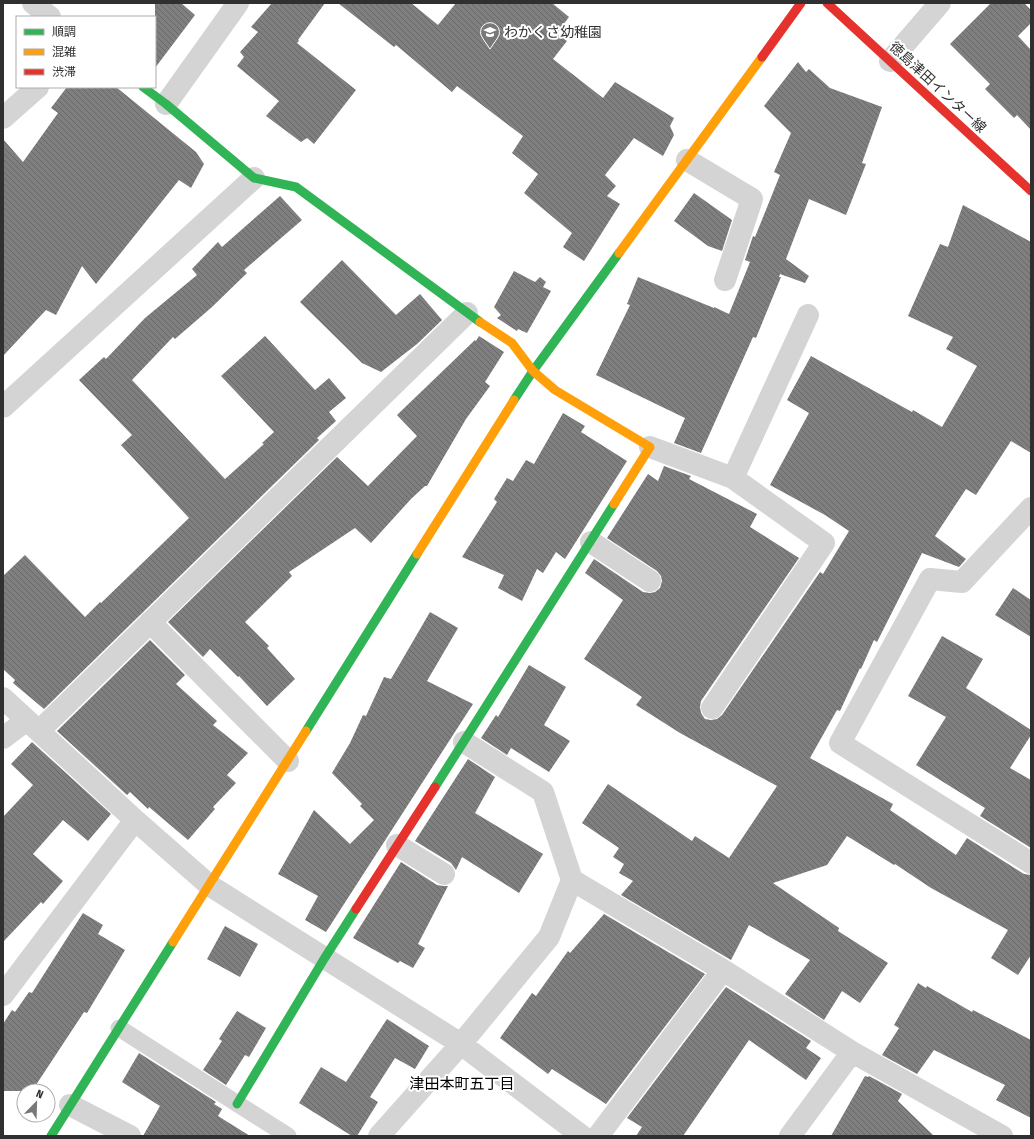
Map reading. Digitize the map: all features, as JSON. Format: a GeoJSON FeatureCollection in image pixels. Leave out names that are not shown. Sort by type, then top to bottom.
{"type":"FeatureCollection","features":[{"type":"Feature","properties":{"kind":"street"},"geometry":{"type":"LineString","coordinates":[[33,3],[49,16]]}},
{"type":"Feature","properties":{"kind":"street"},"geometry":{"type":"LineString","coordinates":[[166,104],[238,3]]}},
{"type":"Feature","properties":{"kind":"street"},"geometry":{"type":"LineString","coordinates":[[50,1136],[534,371],[801,3]]}},
{"type":"Feature","properties":{"kind":"street","name":"徳島津田インター線"},"geometry":{"type":"LineString","coordinates":[[827,3],[1031,191]]}},
{"type":"Feature","properties":{"kind":"street"},"geometry":{"type":"LineString","coordinates":[[890,61],[940,3]]}},
{"type":"Feature","properties":{"kind":"street"},"geometry":{"type":"LineString","coordinates":[[3,118],[37,88]]}},
{"type":"Feature","properties":{"kind":"street"},"geometry":{"type":"LineString","coordinates":[[144,88],[166,104],[254,178],[296,187],[467,313],[512,343],[534,371],[555,390],[650,447],[733,478],[824,543],[712,708]]}},
{"type":"Feature","properties":{"kind":"street"},"geometry":{"type":"LineString","coordinates":[[687,160],[752,199],[725,280]]}},
{"type":"Feature","properties":{"kind":"street"},"geometry":{"type":"LineString","coordinates":[[3,407],[254,178]]}},
{"type":"Feature","properties":{"kind":"street"},"geometry":{"type":"LineString","coordinates":[[3,738],[33,726],[150,622],[467,313]]}},
{"type":"Feature","properties":{"kind":"street"},"geometry":{"type":"LineString","coordinates":[[733,478],[808,315]]}},
{"type":"Feature","properties":{"kind":"street"},"geometry":{"type":"LineString","coordinates":[[237,1104],[324,959],[464,742],[650,447]]}},
{"type":"Feature","properties":{"kind":"street"},"geometry":{"type":"LineString","coordinates":[[1031,508],[962,582],[930,579],[840,743],[1031,863]]}},
{"type":"Feature","properties":{"kind":"street"},"geometry":{"type":"LineString","coordinates":[[591,542],[650,581]]}},
{"type":"Feature","properties":{"kind":"street"},"geometry":{"type":"LineString","coordinates":[[150,622],[288,761]]}},
{"type":"Feature","properties":{"kind":"street"},"geometry":{"type":"LineString","coordinates":[[3,698],[135,820],[209,885],[324,959],[461,1044],[582,1136]]}},
{"type":"Feature","properties":{"kind":"street"},"geometry":{"type":"LineString","coordinates":[[379,1136],[461,1044],[549,937],[572,880],[543,792],[464,742]]}},
{"type":"Feature","properties":{"kind":"street"},"geometry":{"type":"LineString","coordinates":[[3,995],[135,820]]}},
{"type":"Feature","properties":{"kind":"street"},"geometry":{"type":"LineString","coordinates":[[397,845],[444,874]]}},
{"type":"Feature","properties":{"kind":"street"},"geometry":{"type":"LineString","coordinates":[[572,880],[723,970],[852,1052],[1002,1136]]}},
{"type":"Feature","properties":{"kind":"street"},"geometry":{"type":"LineString","coordinates":[[598,1136],[723,970]]}},
{"type":"Feature","properties":{"kind":"street"},"geometry":{"type":"LineString","coordinates":[[790,1136],[852,1052]]}},
{"type":"Feature","properties":{"kind":"street"},"geometry":{"type":"LineString","coordinates":[[70,1105],[130,1136]]}},
{"type":"Feature","properties":{"kind":"lane"},"geometry":{"type":"LineString","coordinates":[[119,1028],[288,1136]]}},
{"type":"Feature","properties":{"kind":"building"},"geometry":{"type":"Polygon","coordinates":[[[155,3],[181,3],[195,15],[156,67],[156,16],[155,3]]]}},
{"type":"Feature","properties":{"kind":"building"},"geometry":{"type":"Polygon","coordinates":[[[272,3],[325,3],[297,43],[356,90],[314,144],[307,138],[301,142],[266,116],[279,101],[237,66],[244,57],[240,52],[258,32],[251,27],[272,3]]]}},
{"type":"Feature","properties":{"kind":"building"},"geometry":{"type":"Polygon","coordinates":[[[338,3],[411,3],[438,25],[456,3],[552,3],[569,17],[557,33],[567,41],[553,59],[603,98],[615,82],[674,118],[670,126],[674,135],[663,156],[634,138],[605,175],[616,186],[607,196],[620,204],[584,261],[563,247],[572,233],[524,193],[538,174],[512,153],[523,136],[457,86],[452,92],[396,45],[394,47],[338,3]]]}},
{"type":"Feature","properties":{"kind":"building"},"geometry":{"type":"Polygon","coordinates":[[[991,3],[1024,3],[1031,10],[1031,23],[1018,36],[1031,50],[1031,130],[1017,115],[1014,118],[985,89],[990,84],[950,44],[991,3]]]}},
{"type":"Feature","properties":{"kind":"building"},"geometry":{"type":"Polygon","coordinates":[[[798,62],[806,72],[809,69],[830,88],[882,107],[862,163],[866,164],[846,215],[809,199],[786,259],[809,276],[805,283],[780,274],[779,277],[781,277],[756,338],[753,337],[701,453],[674,443],[685,418],[596,375],[630,305],[627,304],[638,277],[729,314],[750,262],[745,260],[753,236],[755,237],[780,175],[774,172],[791,133],[764,106],[798,62]]]}},
{"type":"Feature","properties":{"kind":"building"},"geometry":{"type":"Polygon","coordinates":[[[66,88],[117,88],[196,152],[204,164],[191,188],[179,180],[96,284],[82,266],[56,315],[46,310],[3,356],[3,139],[23,162],[58,113],[51,108],[66,88]]]}},
{"type":"Feature","properties":{"kind":"building"},"geometry":{"type":"Polygon","coordinates":[[[694,193],[732,220],[722,251],[708,246],[674,221],[694,193]]]}},
{"type":"Feature","properties":{"kind":"building"},"geometry":{"type":"Polygon","coordinates":[[[280,196],[302,220],[244,270],[247,273],[212,307],[175,339],[173,337],[132,380],[225,479],[264,444],[262,443],[274,432],[221,376],[265,336],[315,390],[329,378],[346,398],[329,412],[336,421],[317,438],[319,440],[44,709],[13,683],[15,680],[3,669],[3,576],[25,555],[85,617],[189,518],[121,445],[132,435],[79,380],[104,357],[106,359],[145,318],[197,275],[192,269],[218,242],[222,247],[280,196]]]}},
{"type":"Feature","properties":{"kind":"building"},"geometry":{"type":"Polygon","coordinates":[[[963,205],[1031,242],[1031,453],[1011,441],[976,495],[966,489],[935,536],[966,559],[959,567],[922,553],[877,642],[874,640],[840,711],[837,710],[810,758],[893,804],[890,810],[956,855],[967,838],[1024,874],[1031,875],[1031,955],[1018,975],[991,958],[1008,930],[931,888],[895,864],[894,865],[847,836],[827,865],[773,883],[839,928],[838,931],[888,963],[860,1003],[842,991],[824,1020],[785,994],[810,960],[749,925],[731,960],[621,895],[633,881],[619,873],[624,864],[613,857],[619,848],[582,823],[608,784],[692,841],[695,836],[729,858],[777,786],[680,733],[636,705],[642,697],[584,659],[623,600],[585,573],[594,559],[643,592],[655,592],[660,588],[662,581],[661,576],[657,571],[607,538],[648,474],[658,481],[664,466],[691,476],[689,479],[757,514],[750,527],[799,558],[701,701],[701,713],[705,719],[717,719],[722,715],[820,572],[823,574],[849,531],[825,515],[770,485],[809,413],[787,400],[811,356],[942,427],[977,366],[946,349],[953,337],[908,316],[940,244],[948,247],[963,205]]]}},
{"type":"Feature","properties":{"kind":"building"},"geometry":{"type":"Polygon","coordinates":[[[342,260],[396,315],[420,294],[442,320],[417,344],[381,372],[362,363],[300,302],[342,260]]]}},
{"type":"Feature","properties":{"kind":"building"},"geometry":{"type":"Polygon","coordinates":[[[514,271],[535,282],[540,277],[546,282],[543,287],[551,291],[527,333],[518,329],[517,331],[497,318],[501,315],[494,307],[514,271]]]}},
{"type":"Feature","properties":{"kind":"building"},"geometry":{"type":"Polygon","coordinates":[[[479,336],[504,352],[485,382],[490,386],[466,419],[427,486],[425,486],[411,499],[371,543],[355,528],[289,572],[292,576],[245,622],[269,646],[267,648],[295,679],[267,706],[239,676],[238,677],[210,649],[203,657],[168,622],[337,457],[368,486],[417,436],[397,415],[475,340],[476,341],[479,336]]]}},
{"type":"Feature","properties":{"kind":"building"},"geometry":{"type":"Polygon","coordinates":[[[563,413],[585,426],[581,432],[627,461],[565,559],[556,552],[543,573],[537,569],[522,601],[498,588],[504,575],[462,557],[497,502],[494,499],[507,478],[513,481],[526,460],[534,464],[563,413]]]}},
{"type":"Feature","properties":{"kind":"building"},"geometry":{"type":"Polygon","coordinates":[[[1013,588],[1031,600],[1031,637],[995,615],[1013,588]]]}},
{"type":"Feature","properties":{"kind":"building"},"geometry":{"type":"Polygon","coordinates":[[[430,612],[458,628],[427,681],[473,704],[326,932],[305,920],[318,896],[278,874],[314,810],[350,844],[374,820],[360,806],[362,804],[332,773],[350,743],[363,715],[366,716],[384,677],[391,679],[430,612]]]}},
{"type":"Feature","properties":{"kind":"building"},"geometry":{"type":"Polygon","coordinates":[[[942,636],[983,659],[966,688],[1031,730],[1031,735],[1010,768],[1031,780],[1031,848],[980,816],[985,808],[916,765],[946,717],[908,696],[942,636]]]}},
{"type":"Feature","properties":{"kind":"building"},"geometry":{"type":"Polygon","coordinates":[[[150,640],[185,675],[176,684],[217,721],[213,725],[248,753],[227,775],[236,783],[213,807],[215,809],[188,840],[149,807],[148,809],[130,792],[127,795],[57,731],[150,640]]]}},
{"type":"Feature","properties":{"kind":"building"},"geometry":{"type":"Polygon","coordinates":[[[529,665],[566,687],[544,725],[570,741],[549,772],[511,748],[507,755],[481,738],[496,715],[498,717],[529,665]]]}},
{"type":"Feature","properties":{"kind":"building"},"geometry":{"type":"Polygon","coordinates":[[[32,742],[111,814],[88,841],[63,820],[33,854],[63,881],[43,904],[41,902],[3,942],[3,817],[33,785],[11,764],[32,742]]]}},
{"type":"Feature","properties":{"kind":"building"},"geometry":{"type":"Polygon","coordinates":[[[468,759],[495,777],[475,813],[543,854],[519,893],[462,857],[456,870],[451,863],[415,841],[468,759]]]}},
{"type":"Feature","properties":{"kind":"building"},"geometry":{"type":"Polygon","coordinates":[[[401,862],[437,885],[448,886],[418,944],[425,948],[413,968],[400,961],[398,963],[353,938],[401,862]]]}},
{"type":"Feature","properties":{"kind":"building"},"geometry":{"type":"Polygon","coordinates":[[[83,913],[103,925],[98,934],[125,950],[87,1013],[84,1012],[37,1083],[16,1083],[16,1091],[3,1091],[3,1024],[12,1010],[15,1012],[29,992],[32,993],[83,913]]]}},
{"type":"Feature","properties":{"kind":"building"},"geometry":{"type":"Polygon","coordinates":[[[604,914],[705,974],[606,1104],[552,1069],[548,1074],[500,1038],[532,993],[536,996],[568,951],[570,953],[604,914]]]}},
{"type":"Feature","properties":{"kind":"building"},"geometry":{"type":"Polygon","coordinates":[[[225,926],[258,944],[240,977],[207,959],[225,926]]]}},
{"type":"Feature","properties":{"kind":"building"},"geometry":{"type":"Polygon","coordinates":[[[918,983],[926,988],[927,986],[972,1012],[973,1010],[1031,1040],[1031,1118],[996,1100],[1005,1085],[934,1050],[917,1074],[882,1055],[899,1028],[894,1025],[918,983]]]}},
{"type":"Feature","properties":{"kind":"building"},"geometry":{"type":"Polygon","coordinates":[[[726,987],[811,1041],[806,1048],[821,1058],[806,1080],[749,1040],[683,1136],[636,1136],[642,1127],[627,1118],[726,987]]]}},
{"type":"Feature","properties":{"kind":"building"},"geometry":{"type":"Polygon","coordinates":[[[237,1011],[266,1028],[249,1057],[245,1055],[226,1085],[203,1070],[222,1041],[219,1039],[237,1011]]]}},
{"type":"Feature","properties":{"kind":"building"},"geometry":{"type":"Polygon","coordinates":[[[387,1019],[429,1046],[415,1069],[395,1058],[370,1097],[378,1102],[357,1136],[352,1136],[299,1103],[321,1067],[346,1082],[387,1019]]]}},
{"type":"Feature","properties":{"kind":"building"},"geometry":{"type":"Polygon","coordinates":[[[139,1053],[216,1102],[214,1104],[222,1109],[218,1116],[250,1136],[143,1136],[160,1106],[122,1082],[139,1053]]]}},
{"type":"Feature","properties":{"kind":"building"},"geometry":{"type":"Polygon","coordinates":[[[865,1076],[869,1076],[902,1094],[898,1101],[934,1136],[831,1136],[865,1076]]]}},
{"type":"Feature","properties":{"kind":"traffic: fast"},"geometry":{"type":"LineString","coordinates":[[144,88],[166,104],[254,178],[296,187],[480,322]]}},
{"type":"Feature","properties":{"kind":"traffic: fast"},"geometry":{"type":"LineString","coordinates":[[514,400],[533,371],[619,253]]}},
{"type":"Feature","properties":{"kind":"traffic: fast"},"geometry":{"type":"LineString","coordinates":[[435,787],[614,504]]}},
{"type":"Feature","properties":{"kind":"traffic: fast"},"geometry":{"type":"LineString","coordinates":[[306,731],[417,554]]}},
{"type":"Feature","properties":{"kind":"traffic: fast"},"geometry":{"type":"LineString","coordinates":[[237,1104],[324,959],[356,909]]}},
{"type":"Feature","properties":{"kind":"traffic: fast"},"geometry":{"type":"LineString","coordinates":[[51,1136],[173,942]]}},
{"type":"Feature","properties":{"kind":"traffic: slow"},"geometry":{"type":"LineString","coordinates":[[619,253],[762,57]]}},
{"type":"Feature","properties":{"kind":"traffic: slow"},"geometry":{"type":"LineString","coordinates":[[480,322],[512,343],[533,371],[555,390],[650,447],[614,504]]}},
{"type":"Feature","properties":{"kind":"traffic: slow"},"geometry":{"type":"LineString","coordinates":[[417,554],[514,400]]}},
{"type":"Feature","properties":{"kind":"traffic: slow"},"geometry":{"type":"LineString","coordinates":[[173,942],[306,731]]}},
{"type":"Feature","properties":{"kind":"traffic: jam"},"geometry":{"type":"LineString","coordinates":[[762,57],[801,3]]}},
{"type":"Feature","properties":{"kind":"traffic: jam"},"geometry":{"type":"LineString","coordinates":[[827,3],[1031,191]]}},
{"type":"Feature","properties":{"kind":"traffic: jam"},"geometry":{"type":"LineString","coordinates":[[356,909],[435,787]]}},
{"type":"Feature","properties":{"kind":"place","name":"わかくさ幼稚園"},"geometry":{"type":"Point","coordinates":[490,49]}},
{"type":"Feature","properties":{"kind":"district","name":"津田本町五丁目"},"geometry":{"type":"Point","coordinates":[462,1084]}}]}
